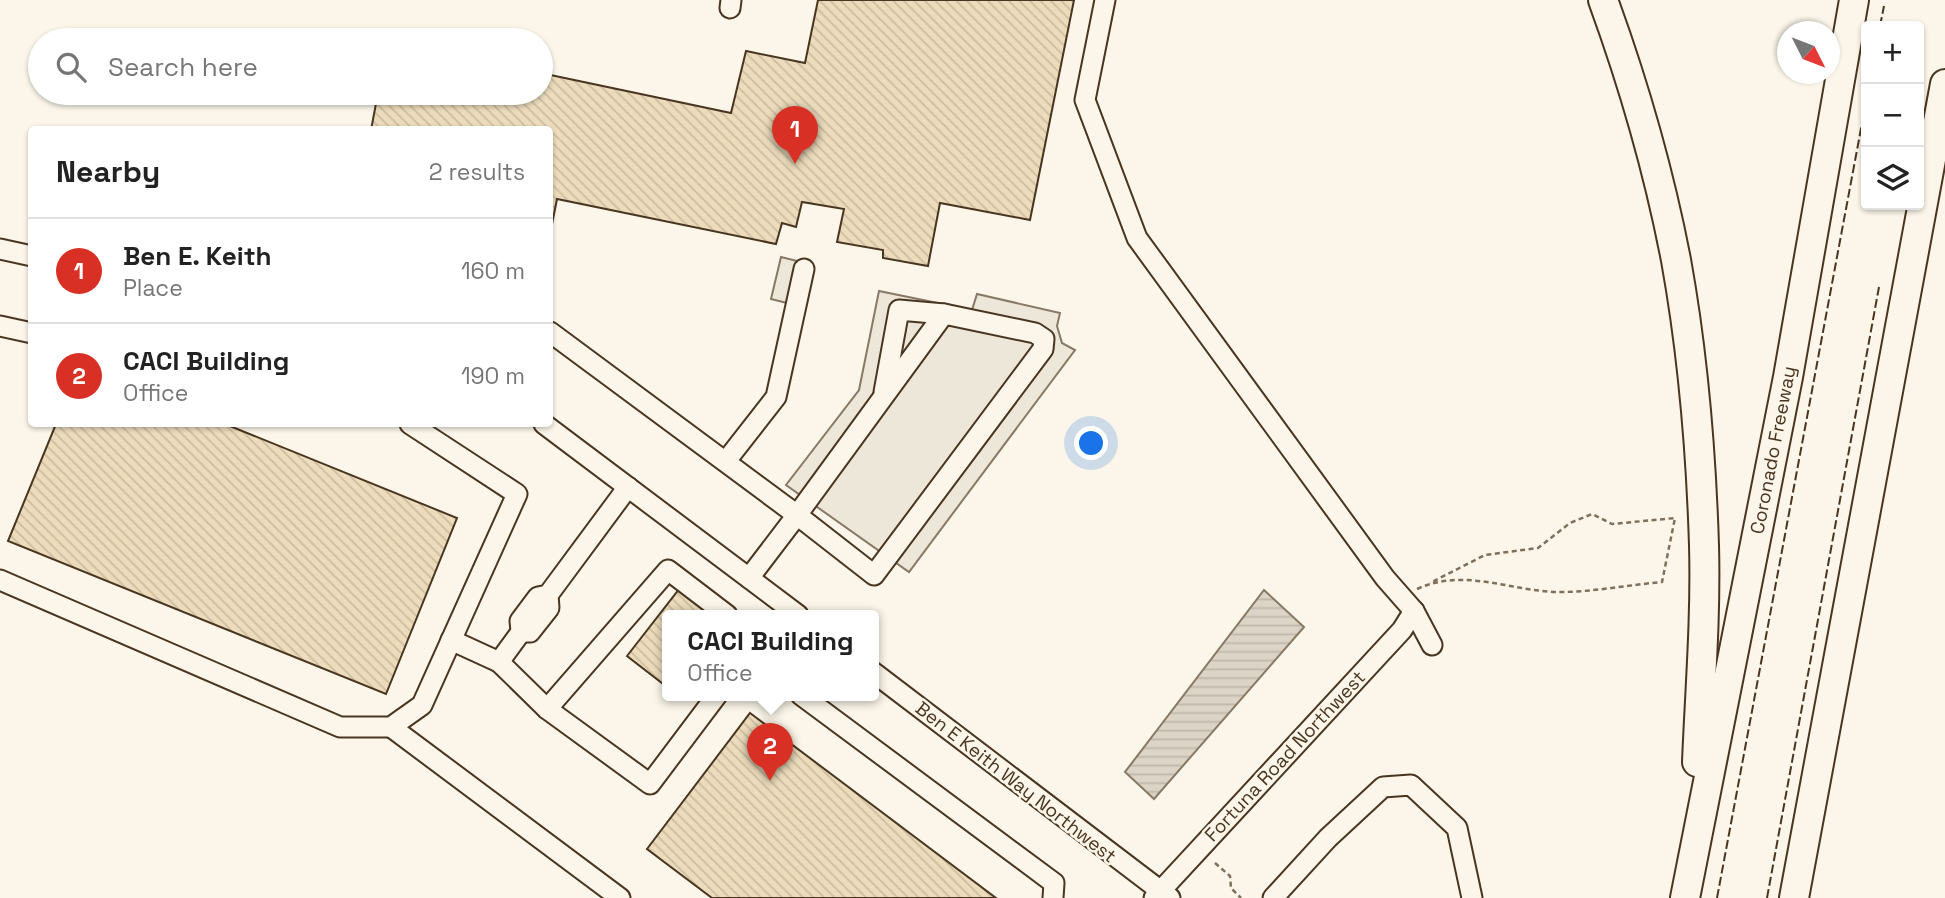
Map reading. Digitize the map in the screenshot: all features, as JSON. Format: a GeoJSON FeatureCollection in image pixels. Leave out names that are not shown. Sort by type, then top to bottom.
{"type":"FeatureCollection","features":[{"type":"Feature","properties":{"kind":"highway"},"geometry":{"type":"LineString","coordinates":[[1604,0],[1627,66],[1657,176],[1676,261],[1699,446],[1704,547],[1694,849]]}},
{"type":"Feature","properties":{"kind":"highway","name":"Coronado Freeway"},"geometry":{"type":"LineString","coordinates":[[1685,898],[1788,377],[1854,0]]}},
{"type":"Feature","properties":{"kind":"highway"},"geometry":{"type":"LineString","coordinates":[[1794,898],[1945,84]]}},
{"type":"Feature","properties":{"kind":"street"},"geometry":{"type":"LineString","coordinates":[[1105,0],[1086,100],[1137,238],[1385,578],[1414,611],[1432,645]]}},
{"type":"Feature","properties":{"kind":"street"},"geometry":{"type":"LineString","coordinates":[[0,249],[28,255]]}},
{"type":"Feature","properties":{"kind":"street"},"geometry":{"type":"LineString","coordinates":[[726,461],[776,397],[804,268]]}},
{"type":"Feature","properties":{"kind":"street"},"geometry":{"type":"LineString","coordinates":[[553,334],[726,461],[874,575],[1043,349],[1044,340],[1035,333],[944,314],[899,310],[883,398]]}},
{"type":"Feature","properties":{"kind":"street"},"geometry":{"type":"LineString","coordinates":[[749,578],[944,314]]}},
{"type":"Feature","properties":{"kind":"street"},"geometry":{"type":"LineString","coordinates":[[0,326],[28,332]]}},
{"type":"Feature","properties":{"kind":"street"},"geometry":{"type":"LineString","coordinates":[[0,580],[340,727],[391,727],[422,705],[517,494],[415,427]]}},
{"type":"Feature","properties":{"kind":"street"},"geometry":{"type":"LineString","coordinates":[[548,427],[791,610]]}},
{"type":"Feature","properties":{"kind":"street"},"geometry":{"type":"LineString","coordinates":[[499,662],[521,632],[520,621],[538,597],[548,595],[628,487]]}},
{"type":"Feature","properties":{"kind":"street"},"geometry":{"type":"LineString","coordinates":[[547,709],[668,570],[720,610]]}},
{"type":"Feature","properties":{"kind":"street","name":"Fortuna Road Northwest"},"geometry":{"type":"LineString","coordinates":[[1161,896],[1402,630],[1414,611]]}},
{"type":"Feature","properties":{"kind":"street"},"geometry":{"type":"LineString","coordinates":[[451,640],[499,662],[547,709],[650,784],[713,701]]}},
{"type":"Feature","properties":{"kind":"street","name":"Ben E Keith Way Northwest"},"geometry":{"type":"LineString","coordinates":[[879,677],[1161,896]]}},
{"type":"Feature","properties":{"kind":"street"},"geometry":{"type":"LineString","coordinates":[[809,701],[1054,883],[1053,898]]}},
{"type":"Feature","properties":{"kind":"street"},"geometry":{"type":"LineString","coordinates":[[391,727],[621,898]]}},
{"type":"Feature","properties":{"kind":"street"},"geometry":{"type":"LineString","coordinates":[[1273,898],[1328,838],[1383,787],[1410,785],[1457,828],[1472,898]]}},
{"type":"Feature","properties":{"kind":"path"},"geometry":{"type":"LineString","coordinates":[[1414,611],[1412,597],[1416,589],[1485,555],[1538,548],[1570,523],[1592,514],[1612,524],[1675,518],[1662,582],[1559,592],[1466,579],[1430,583]]}},
{"type":"Feature","properties":{"kind":"path"},"geometry":{"type":"LineString","coordinates":[[1215,863],[1230,876],[1231,888],[1241,898]]}},
{"type":"Feature","properties":{"kind":"shaded area"},"geometry":{"type":"Polygon","coordinates":[[[781,257],[797,261],[787,303],[771,299],[781,257]]]}},
{"type":"Feature","properties":{"kind":"shaded area"},"geometry":{"type":"Polygon","coordinates":[[[879,291],[972,310],[977,294],[1060,313],[1057,326],[1062,343],[1075,350],[909,572],[786,485],[859,390],[879,291]]]}},
{"type":"Feature","properties":{"kind":"shaded area"},"geometry":{"type":"Polygon","coordinates":[[[1264,590],[1304,627],[1154,799],[1125,772],[1264,590]]]}},
{"type":"Feature","properties":{"kind":"building"},"geometry":{"type":"Polygon","coordinates":[[[818,0],[1074,0],[1030,220],[940,203],[928,266],[883,258],[883,250],[837,242],[844,209],[802,202],[796,227],[782,223],[776,244],[557,199],[553,219],[553,126],[372,126],[376,105],[553,105],[553,76],[731,113],[746,51],[805,63],[818,0]]]}},
{"type":"Feature","properties":{"kind":"building"},"geometry":{"type":"Polygon","coordinates":[[[55,427],[232,427],[457,518],[386,694],[8,541],[55,427]]]}},
{"type":"Feature","properties":{"kind":"building"},"geometry":{"type":"Polygon","coordinates":[[[680,588],[708,610],[663,610],[680,588]]]}},
{"type":"Feature","properties":{"kind":"building"},"geometry":{"type":"Polygon","coordinates":[[[662,611],[662,683],[627,656],[662,611]]]}},
{"type":"Feature","properties":{"kind":"building"},"geometry":{"type":"Polygon","coordinates":[[[750,713],[996,898],[712,898],[647,849],[750,713]]]}},
{"type":"Feature","properties":{"kind":"fence"},"geometry":{"type":"LineString","coordinates":[[1881,21],[1884,6]]}},
{"type":"Feature","properties":{"kind":"fence"},"geometry":{"type":"LineString","coordinates":[[1717,898],[1861,129]]}},
{"type":"Feature","properties":{"kind":"fence"},"geometry":{"type":"LineString","coordinates":[[1767,898],[1879,287]]}},
{"type":"Feature","properties":{"kind":"place","name":"Ben E. Keith"},"geometry":{"type":"Point","coordinates":[795,164]}},
{"type":"Feature","properties":{"kind":"place","name":"CACI Building"},"geometry":{"type":"Point","coordinates":[770,781]}}]}
